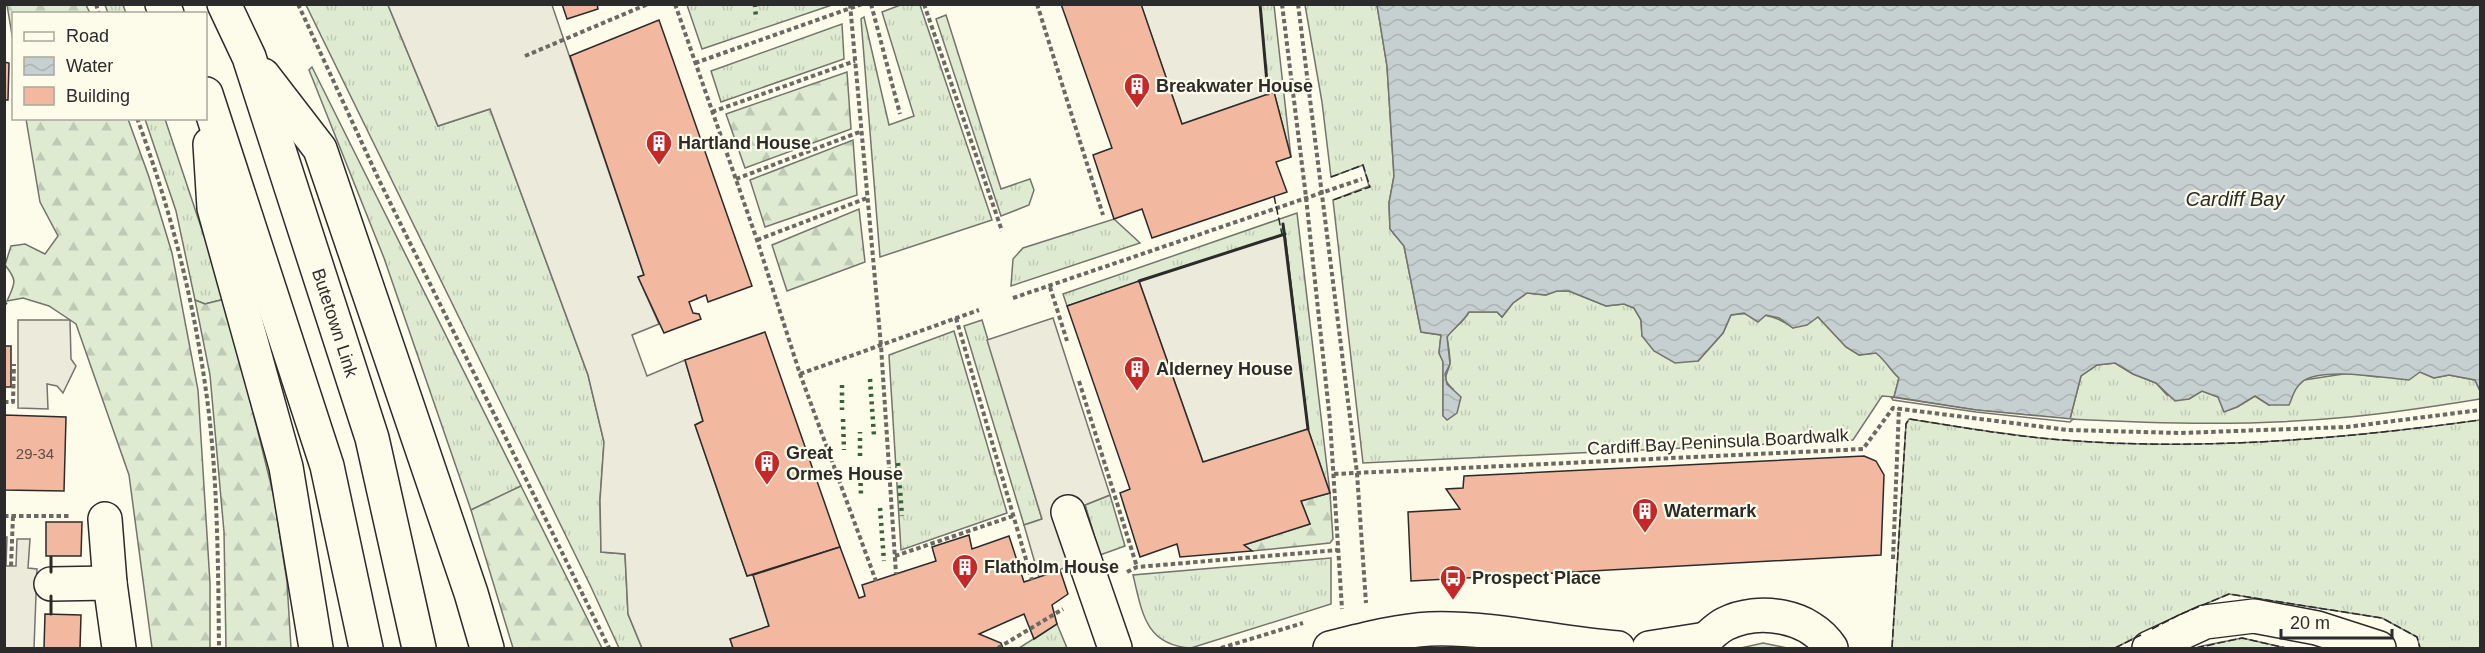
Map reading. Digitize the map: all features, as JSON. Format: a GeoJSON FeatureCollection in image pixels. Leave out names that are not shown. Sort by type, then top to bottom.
{"type":"FeatureCollection","features":[{"type":"Feature","properties":{"kind":"main road","name":"Butetown Link"},"geometry":{"type":"LineString","coordinates":[[224,4],[249,57],[372,438],[418,648]]}},
{"type":"Feature","properties":{"kind":"main road"},"geometry":{"type":"LineString","coordinates":[[249,57],[320,149],[471,593],[487,648]]}},
{"type":"Feature","properties":{"kind":"main road"},"geometry":{"type":"LineString","coordinates":[[207,99],[327,466],[366,648]]}},
{"type":"Feature","properties":{"kind":"main road"},"geometry":{"type":"LineString","coordinates":[[207,110],[214,208],[286,467],[316,648]]}},
{"type":"Feature","properties":{"kind":"main road"},"geometry":{"type":"LineString","coordinates":[[1068,512],[1115,648]]}},
{"type":"Feature","properties":{"kind":"main road"},"geometry":{"type":"LineString","coordinates":[[92,518],[110,583],[119,648]]}},
{"type":"Feature","properties":{"kind":"main road"},"geometry":{"type":"LineString","coordinates":[[51,584],[110,583]]}},
{"type":"Feature","properties":{"kind":"main road"},"geometry":{"type":"LineString","coordinates":[[1649,648],[1702,644],[1723,624],[1742,617],[1771,615],[1793,619],[1811,630],[1831,648]]}},
{"type":"Feature","properties":{"kind":"main road"},"geometry":{"type":"LineString","coordinates":[[2149,648],[2205,622],[2254,616],[2317,628],[2379,648]]}},
{"type":"Feature","properties":{"kind":"main road"},"geometry":{"type":"LineString","coordinates":[[1330,648],[1404,632],[1430,629],[1484,630],[1618,648]]}},
{"type":"Feature","properties":{"kind":"path"},"geometry":{"type":"LineString","coordinates":[[298,4],[379,180],[609,648]]}},
{"type":"Feature","properties":{"kind":"path"},"geometry":{"type":"LineString","coordinates":[[525,57],[648,4]]}},
{"type":"Feature","properties":{"kind":"path"},"geometry":{"type":"LineString","coordinates":[[675,4],[757,240],[800,374],[876,581]]}},
{"type":"Feature","properties":{"kind":"path"},"geometry":{"type":"LineString","coordinates":[[695,63],[862,4]]}},
{"type":"Feature","properties":{"kind":"path"},"geometry":{"type":"LineString","coordinates":[[871,4],[900,114]]}},
{"type":"Feature","properties":{"kind":"path"},"geometry":{"type":"LineString","coordinates":[[924,4],[1002,231]]}},
{"type":"Feature","properties":{"kind":"path"},"geometry":{"type":"LineString","coordinates":[[1037,4],[1103,215]]}},
{"type":"Feature","properties":{"kind":"path"},"geometry":{"type":"LineString","coordinates":[[1282,4],[1306,197],[1335,474],[1342,609],[1333,612]]}},
{"type":"Feature","properties":{"kind":"path"},"geometry":{"type":"LineString","coordinates":[[1298,4],[1357,473],[1366,604]]}},
{"type":"Feature","properties":{"kind":"path"},"geometry":{"type":"LineString","coordinates":[[850,7],[881,346],[896,574]]}},
{"type":"Feature","properties":{"kind":"path"},"geometry":{"type":"LineString","coordinates":[[712,112],[855,61]]}},
{"type":"Feature","properties":{"kind":"path"},"geometry":{"type":"LineString","coordinates":[[138,120],[157,172],[179,246],[206,384],[212,453],[219,648]]}},
{"type":"Feature","properties":{"kind":"path"},"geometry":{"type":"LineString","coordinates":[[736,179],[862,131]]}},
{"type":"Feature","properties":{"kind":"path"},"geometry":{"type":"LineString","coordinates":[[1012,298],[1050,287],[1362,179]]}},
{"type":"Feature","properties":{"kind":"path"},"geometry":{"type":"LineString","coordinates":[[757,240],[867,198]]}},
{"type":"Feature","properties":{"kind":"path"},"geometry":{"type":"LineString","coordinates":[[1050,287],[1067,341]]}},
{"type":"Feature","properties":{"kind":"path"},"geometry":{"type":"LineString","coordinates":[[800,374],[979,310]]}},
{"type":"Feature","properties":{"kind":"path"},"geometry":{"type":"LineString","coordinates":[[956,318],[1032,580]]}},
{"type":"Feature","properties":{"kind":"path"},"geometry":{"type":"LineString","coordinates":[[4,402],[13,402],[14,364]]}},
{"type":"Feature","properties":{"kind":"path"},"geometry":{"type":"LineString","coordinates":[[1079,381],[1137,567]]}},
{"type":"Feature","properties":{"kind":"path","name":"Cardiff Bay Peninsula Boardwalk"},"geometry":{"type":"LineString","coordinates":[[1357,473],[1863,449],[1893,408],[1899,408]]}},
{"type":"Feature","properties":{"kind":"path"},"geometry":{"type":"LineString","coordinates":[[1893,559],[1899,408],[2068,430],[2180,433],[2347,427],[2481,410]]}},
{"type":"Feature","properties":{"kind":"path"},"geometry":{"type":"LineString","coordinates":[[1335,474],[1357,473]]}},
{"type":"Feature","properties":{"kind":"path"},"geometry":{"type":"LineString","coordinates":[[4,516],[92,518]]}},
{"type":"Feature","properties":{"kind":"path"},"geometry":{"type":"LineString","coordinates":[[11,566],[13,516]]}},
{"type":"Feature","properties":{"kind":"path"},"geometry":{"type":"LineString","coordinates":[[894,556],[1013,516]]}},
{"type":"Feature","properties":{"kind":"path"},"geometry":{"type":"LineString","coordinates":[[1119,575],[1137,567],[1338,550]]}},
{"type":"Feature","properties":{"kind":"path"},"geometry":{"type":"LineString","coordinates":[[998,648],[1064,608]]}},
{"type":"Feature","properties":{"kind":"path"},"geometry":{"type":"LineString","coordinates":[[1221,648],[1314,619]]}},
{"type":"Feature","properties":{"kind":"green space"},"geometry":{"type":"Polygon","coordinates":[[[687,4],[832,5],[702,49],[687,4]]]}},
{"type":"Feature","properties":{"kind":"green space"},"geometry":{"type":"Polygon","coordinates":[[[903,4],[920,5],[992,220],[880,257],[861,19],[864,17],[889,125],[914,116],[882,12],[903,4]]]}},
{"type":"Feature","properties":{"kind":"green space"},"geometry":{"type":"Polygon","coordinates":[[[7,5],[86,5],[90,12],[12,12],[12,35],[7,5]]]}},
{"type":"Feature","properties":{"kind":"green space"},"geometry":{"type":"Polygon","coordinates":[[[105,5],[123,5],[126,12],[108,12],[105,5]]]}},
{"type":"Feature","properties":{"kind":"green space"},"geometry":{"type":"Polygon","coordinates":[[[306,5],[388,5],[438,126],[490,109],[588,375],[604,442],[600,500],[601,552],[625,554],[628,614],[642,648],[619,648],[306,5]]]}},
{"type":"Feature","properties":{"kind":"green space"},"geometry":{"type":"Polygon","coordinates":[[[1260,5],[1274,5],[1291,157],[1274,92],[1268,94],[1260,5]]]}},
{"type":"Feature","properties":{"kind":"green space"},"geometry":{"type":"Polygon","coordinates":[[[1305,5],[1377,5],[1387,66],[1394,176],[1389,203],[1390,229],[1404,246],[1421,332],[1441,335],[1439,353],[1443,361],[1443,416],[1453,389],[1446,382],[1450,362],[1447,336],[1469,312],[1497,312],[1502,317],[1513,303],[1527,293],[1546,295],[1556,291],[1569,291],[1606,306],[1624,304],[1634,308],[1641,320],[1642,336],[1698,361],[1723,333],[1731,315],[1748,313],[1764,315],[1793,328],[1818,317],[1846,347],[1859,355],[1876,353],[1883,359],[1899,378],[1894,397],[1882,396],[1853,440],[1363,463],[1333,200],[1369,186],[1363,165],[1331,177],[1322,102],[1305,5]]]}},
{"type":"Feature","properties":{"kind":"green space"},"geometry":{"type":"Polygon","coordinates":[[[946,15],[1001,189],[1030,179],[1034,190],[1029,205],[1001,216],[936,19],[946,15]]]}},
{"type":"Feature","properties":{"kind":"green space"},"geometry":{"type":"Polygon","coordinates":[[[842,24],[844,59],[721,102],[711,71],[842,24]]]}},
{"type":"Feature","properties":{"kind":"green space"},"geometry":{"type":"Polygon","coordinates":[[[312,67],[521,486],[471,510],[384,258],[309,70],[312,67]]]}},
{"type":"Feature","properties":{"kind":"green space"},"geometry":{"type":"Polygon","coordinates":[[[847,72],[851,129],[745,168],[726,114],[847,72]]]}},
{"type":"Feature","properties":{"kind":"green space"},"geometry":{"type":"Polygon","coordinates":[[[26,120],[128,120],[149,177],[172,253],[198,390],[210,583],[210,648],[152,648],[129,475],[76,324],[49,306],[23,298],[7,301],[14,282],[5,265],[11,246],[25,244],[45,254],[58,236],[40,202],[26,120]]]}},
{"type":"Feature","properties":{"kind":"green space"},"geometry":{"type":"Polygon","coordinates":[[[145,120],[165,120],[225,299],[205,304],[195,300],[176,211],[145,120]]]}},
{"type":"Feature","properties":{"kind":"green space"},"geometry":{"type":"Polygon","coordinates":[[[853,140],[857,195],[765,227],[750,180],[853,140]]]}},
{"type":"Feature","properties":{"kind":"green space"},"geometry":{"type":"Polygon","coordinates":[[[859,209],[865,262],[787,291],[772,245],[859,209]]]}},
{"type":"Feature","properties":{"kind":"green space"},"geometry":{"type":"Polygon","coordinates":[[[1297,213],[1330,493],[1308,429],[1285,234],[1067,306],[1063,294],[1297,213]]]}},
{"type":"Feature","properties":{"kind":"green space"},"geometry":{"type":"Polygon","coordinates":[[[1114,219],[1140,243],[1011,286],[1013,259],[1023,248],[1114,219]]]}},
{"type":"Feature","properties":{"kind":"green space"},"geometry":{"type":"Polygon","coordinates":[[[225,299],[274,497],[287,582],[291,648],[226,648],[224,532],[210,375],[195,300],[205,304],[225,299]]]}},
{"type":"Feature","properties":{"kind":"green space"},"geometry":{"type":"Polygon","coordinates":[[[982,320],[1042,519],[1024,525],[964,326],[982,320]]]}},
{"type":"Feature","properties":{"kind":"green space"},"geometry":{"type":"Polygon","coordinates":[[[954,331],[1007,513],[901,550],[889,355],[954,331]]]}},
{"type":"Feature","properties":{"kind":"green space"},"geometry":{"type":"Polygon","coordinates":[[[2115,363],[2133,374],[2156,383],[2167,395],[2189,399],[2202,391],[2218,397],[2224,411],[2237,407],[2255,396],[2269,405],[2295,389],[2304,380],[2350,373],[2377,377],[2420,372],[2434,378],[2449,375],[2475,380],[2480,391],[2480,399],[2365,415],[2279,422],[2175,423],[2070,419],[2081,376],[2097,365],[2115,363]]]}},
{"type":"Feature","properties":{"kind":"green space"},"geometry":{"type":"Polygon","coordinates":[[[1909,419],[2043,438],[2167,444],[2219,444],[2324,438],[2480,420],[2480,648],[2420,648],[2417,637],[2382,618],[2229,594],[2179,615],[2115,648],[1892,648],[1906,424],[1909,419]]]}},
{"type":"Feature","properties":{"kind":"green space"},"geometry":{"type":"Polygon","coordinates":[[[521,486],[602,648],[513,648],[471,510],[521,486]]]}},
{"type":"Feature","properties":{"kind":"green space"},"geometry":{"type":"Polygon","coordinates":[[[1330,493],[1333,539],[1330,543],[1252,551],[1244,545],[1310,524],[1301,501],[1330,493]]]}},
{"type":"Feature","properties":{"kind":"green space"},"geometry":{"type":"Polygon","coordinates":[[[1110,495],[1125,546],[1100,555],[1085,505],[1110,495]]]}},
{"type":"Feature","properties":{"kind":"green space"},"geometry":{"type":"Polygon","coordinates":[[[1331,558],[1331,604],[1191,648],[1176,646],[1164,641],[1155,633],[1143,614],[1133,575],[1331,558]]]}},
{"type":"Feature","properties":{"kind":"green space"},"geometry":{"type":"Polygon","coordinates":[[[1057,624],[1067,648],[1019,648],[1057,624]]]}},
{"type":"Feature","properties":{"kind":"green space"},"geometry":{"type":"Polygon","coordinates":[[[2242,638],[2286,648],[2196,648],[2202,646],[2242,638]]]}},
{"type":"Feature","properties":{"kind":"green space"},"geometry":{"type":"Polygon","coordinates":[[[1763,643],[1787,648],[1741,648],[1763,643]]]}},
{"type":"Feature","properties":{"kind":"shaded area"},"geometry":{"type":"Polygon","coordinates":[[[388,5],[552,5],[644,275],[638,277],[659,324],[632,335],[647,376],[685,360],[703,421],[695,425],[747,576],[753,575],[769,626],[730,639],[733,648],[642,648],[628,614],[625,554],[601,552],[600,500],[604,442],[588,375],[490,109],[438,126],[388,5]]]}},
{"type":"Feature","properties":{"kind":"shaded area"},"geometry":{"type":"Polygon","coordinates":[[[1141,5],[1260,5],[1268,94],[1182,124],[1141,5]]]}},
{"type":"Feature","properties":{"kind":"shaded area"},"geometry":{"type":"Polygon","coordinates":[[[1285,234],[1308,429],[1203,462],[1139,281],[1285,234]]]}},
{"type":"Feature","properties":{"kind":"shaded area"},"geometry":{"type":"Polygon","coordinates":[[[1053,318],[1110,495],[1085,505],[1100,555],[1039,577],[1024,525],[1042,519],[987,340],[1053,318]]]}},
{"type":"Feature","properties":{"kind":"shaded area"},"geometry":{"type":"Polygon","coordinates":[[[18,320],[70,320],[71,359],[76,366],[63,393],[57,386],[47,384],[48,409],[18,408],[18,320]]]}},
{"type":"Feature","properties":{"kind":"shaded area"},"geometry":{"type":"Polygon","coordinates":[[[5,537],[7,537],[6,566],[16,566],[17,539],[30,539],[28,568],[37,569],[34,648],[5,648],[5,537]]]}},
{"type":"Feature","properties":{"kind":"water","name":"Cardiff Bay"},"geometry":{"type":"Polygon","coordinates":[[[1377,5],[2480,5],[2480,391],[2475,380],[2449,375],[2434,378],[2420,372],[2409,380],[2354,374],[2325,375],[2300,383],[2289,405],[2269,405],[2255,396],[2224,412],[2218,397],[2202,391],[2189,399],[2175,401],[2156,383],[2133,374],[2115,363],[2097,365],[2081,376],[2070,419],[1976,410],[1894,397],[1899,378],[1883,359],[1876,353],[1859,355],[1846,347],[1818,317],[1807,325],[1793,328],[1779,318],[1766,315],[1758,322],[1744,313],[1731,315],[1723,333],[1698,361],[1675,363],[1654,351],[1642,336],[1641,320],[1634,308],[1624,304],[1606,306],[1569,291],[1557,291],[1546,295],[1527,293],[1513,303],[1502,317],[1497,312],[1469,312],[1447,337],[1450,364],[1445,374],[1447,384],[1461,397],[1457,413],[1447,420],[1443,416],[1443,362],[1439,353],[1441,335],[1421,332],[1404,246],[1390,229],[1389,203],[1394,176],[1387,66],[1377,5]]]}},
{"type":"Feature","properties":{"kind":"pier"},"geometry":{"type":"Polygon","coordinates":[[[1891,397],[1976,410],[2073,419],[2070,422],[1976,412],[1893,400],[1891,397]]]}},
{"type":"Feature","properties":{"kind":"building"},"geometry":{"type":"Polygon","coordinates":[[[562,4],[597,4],[598,9],[567,19],[562,4]]]}},
{"type":"Feature","properties":{"kind":"building","name":"Breakwater House"},"geometry":{"type":"Polygon","coordinates":[[[1061,4],[1141,4],[1182,124],[1274,92],[1291,157],[1276,162],[1287,192],[1152,238],[1142,209],[1114,219],[1093,155],[1112,148],[1061,4]]]}},
{"type":"Feature","properties":{"kind":"building","name":"Hartland House"},"geometry":{"type":"Polygon","coordinates":[[[659,20],[752,286],[708,302],[706,295],[689,302],[693,313],[699,314],[701,319],[664,333],[638,277],[644,275],[570,56],[659,20]]]}},
{"type":"Feature","properties":{"kind":"building"},"geometry":{"type":"Polygon","coordinates":[[[4,62],[9,63],[8,100],[4,100],[4,62]]]}},
{"type":"Feature","properties":{"kind":"building","name":"Alderney House"},"geometry":{"type":"Polygon","coordinates":[[[1139,281],[1203,462],[1308,429],[1330,493],[1301,501],[1310,524],[1244,545],[1252,551],[1180,557],[1177,544],[1140,557],[1120,493],[1130,489],[1067,306],[1139,281]]]}},
{"type":"Feature","properties":{"kind":"building","name":"Great Ormes House"},"geometry":{"type":"Polygon","coordinates":[[[765,332],[840,547],[747,576],[695,425],[703,421],[685,360],[765,332]]]}},
{"type":"Feature","properties":{"kind":"building"},"geometry":{"type":"Polygon","coordinates":[[[4,346],[11,346],[11,387],[4,387],[4,346]]]}},
{"type":"Feature","properties":{"kind":"building"},"geometry":{"type":"Polygon","coordinates":[[[4,415],[66,417],[64,491],[4,490],[4,415]]]}},
{"type":"Feature","properties":{"kind":"building","name":"Watermark"},"geometry":{"type":"Polygon","coordinates":[[[1864,456],[1876,461],[1884,475],[1881,555],[1411,581],[1408,512],[1460,509],[1446,489],[1463,488],[1464,476],[1864,456]]]}},
{"type":"Feature","properties":{"kind":"building"},"geometry":{"type":"Polygon","coordinates":[[[46,522],[82,522],[81,556],[46,556],[46,522]]]}},
{"type":"Feature","properties":{"kind":"building","name":"Flatholm House"},"geometry":{"type":"Polygon","coordinates":[[[969,535],[972,549],[1009,536],[1024,582],[1060,570],[1068,594],[1052,605],[1057,624],[1034,639],[1024,614],[979,634],[1001,643],[1003,648],[733,648],[730,639],[769,626],[753,575],[840,547],[859,598],[865,596],[862,585],[936,561],[932,547],[969,535]]]}},
{"type":"Feature","properties":{"kind":"building"},"geometry":{"type":"Polygon","coordinates":[[[45,614],[81,615],[80,648],[44,648],[45,614]]]}},
{"type":"Feature","properties":{"kind":"hedge"},"geometry":{"type":"LineString","coordinates":[[755,4],[756,19]]}},
{"type":"Feature","properties":{"kind":"hedge"},"geometry":{"type":"LineString","coordinates":[[4,304],[7,301]]}},
{"type":"Feature","properties":{"kind":"hedge"},"geometry":{"type":"LineString","coordinates":[[870,379],[874,436]]}},
{"type":"Feature","properties":{"kind":"hedge"},"geometry":{"type":"LineString","coordinates":[[842,385],[842,410]]}},
{"type":"Feature","properties":{"kind":"hedge"},"geometry":{"type":"LineString","coordinates":[[843,419],[844,450]]}},
{"type":"Feature","properties":{"kind":"hedge"},"geometry":{"type":"LineString","coordinates":[[860,432],[860,456]]}},
{"type":"Feature","properties":{"kind":"hedge"},"geometry":{"type":"LineString","coordinates":[[898,463],[902,516]]}},
{"type":"Feature","properties":{"kind":"hedge"},"geometry":{"type":"LineString","coordinates":[[860,468],[861,495]]}},
{"type":"Feature","properties":{"kind":"hedge"},"geometry":{"type":"LineString","coordinates":[[880,508],[884,561]]}},
{"type":"Feature","properties":{"kind":"fence"},"geometry":{"type":"LineString","coordinates":[[1331,177],[1363,165],[1370,187],[1333,200]]}},
{"type":"Feature","properties":{"kind":"fence"},"geometry":{"type":"LineString","coordinates":[[1274,196],[1282,234]]}},
{"type":"Feature","properties":{"kind":"fence"},"geometry":{"type":"LineString","coordinates":[[1892,648],[1906,424],[1909,419],[2043,438],[2167,444],[2219,444],[2324,438],[2480,420]]}},
{"type":"Feature","properties":{"kind":"fence"},"geometry":{"type":"LineString","coordinates":[[2152,629],[2229,594],[2382,618],[2417,637],[2420,648]]}},
{"type":"Feature","properties":{"kind":"fence"},"geometry":{"type":"LineString","coordinates":[[2115,648],[2141,635]]}},
{"type":"Feature","properties":{"kind":"fence"},"geometry":{"type":"LineString","coordinates":[[2196,648],[2242,638],[2286,648]]}},
{"type":"Feature","properties":{"kind":"wall"},"geometry":{"type":"LineString","coordinates":[[1260,4],[1268,94]]}},
{"type":"Feature","properties":{"kind":"wall"},"geometry":{"type":"LineString","coordinates":[[1283,224],[1308,429]]}},
{"type":"Feature","properties":{"kind":"wall"},"geometry":{"type":"LineString","coordinates":[[1139,281],[1285,234]]}},
{"type":"Feature","properties":{"kind":"wall"},"geometry":{"type":"LineString","coordinates":[[51,557],[51,572]]}},
{"type":"Feature","properties":{"kind":"wall"},"geometry":{"type":"LineString","coordinates":[[51,596],[51,614]]}},
{"type":"Feature","properties":{"kind":"place","name":"Breakwater House"},"geometry":{"type":"Point","coordinates":[1137,109]}},
{"type":"Feature","properties":{"kind":"place","name":"Hartland House"},"geometry":{"type":"Point","coordinates":[659,166]}},
{"type":"Feature","properties":{"kind":"place","name":"Alderney House"},"geometry":{"type":"Point","coordinates":[1137,392]}},
{"type":"Feature","properties":{"kind":"place","name":"Great Ormes House"},"geometry":{"type":"Point","coordinates":[767,486]}},
{"type":"Feature","properties":{"kind":"place","name":"Watermark"},"geometry":{"type":"Point","coordinates":[1645,534]}},
{"type":"Feature","properties":{"kind":"place","name":"Flatholm House"},"geometry":{"type":"Point","coordinates":[965,590]}},
{"type":"Feature","properties":{"kind":"place","name":"Prospect Place"},"geometry":{"type":"Point","coordinates":[1453,601]}}]}
